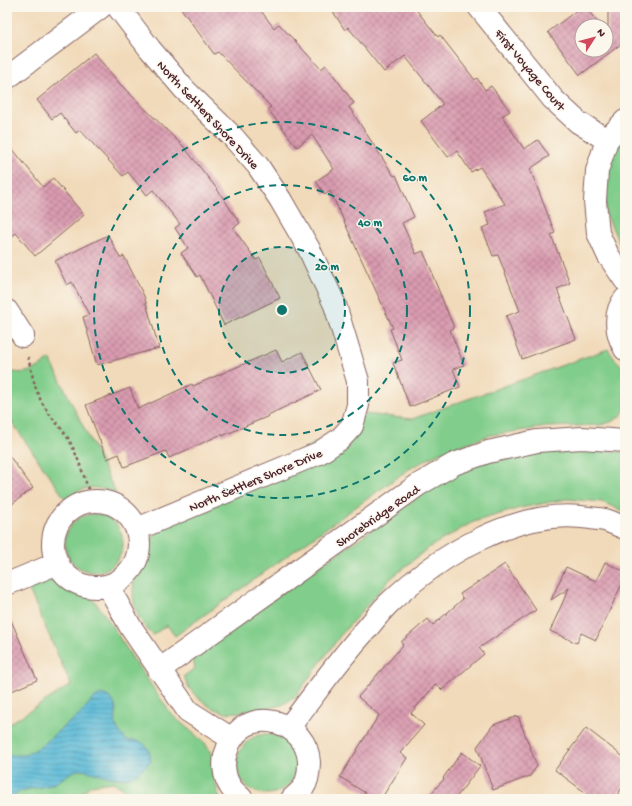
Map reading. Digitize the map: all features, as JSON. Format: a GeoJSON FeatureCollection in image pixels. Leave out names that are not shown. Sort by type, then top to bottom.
{"type":"FeatureCollection","features":[{"type":"Feature","properties":{"kind":"street"},"geometry":{"type":"LineString","coordinates":[[7,78],[101,7]]}},
{"type":"Feature","properties":{"kind":"street","name":"North Settlers Shore Drive"},"geometry":{"type":"LineString","coordinates":[[118,7],[150,49],[184,89],[233,137],[258,166],[280,199],[309,249],[335,305],[358,381],[358,405],[352,426],[340,439],[319,453],[137,529]]}},
{"type":"Feature","properties":{"kind":"street","name":"First Voyage Court"},"geometry":{"type":"LineString","coordinates":[[479,7],[553,99],[578,122],[607,140]]}},
{"type":"Feature","properties":{"kind":"street"},"geometry":{"type":"LineString","coordinates":[[625,121],[607,140],[597,171],[595,202],[598,233],[608,255],[625,280]]}},
{"type":"Feature","properties":{"kind":"street"},"geometry":{"type":"LineString","coordinates":[[625,299],[617,316],[617,331],[625,349]]}},
{"type":"Feature","properties":{"kind":"street"},"geometry":{"type":"LineString","coordinates":[[7,311],[23,336]]}},
{"type":"Feature","properties":{"kind":"street","name":"Shorebridge Road"},"geometry":{"type":"LineString","coordinates":[[159,670],[418,485],[454,464],[488,452],[537,441],[582,438],[625,441]]}},
{"type":"Feature","properties":{"kind":"street"},"geometry":{"type":"LineString","coordinates":[[98,501],[116,506],[128,515],[137,529],[139,548],[134,566],[123,578],[108,586],[90,587],[74,581],[62,570],[54,556],[53,540],[58,524],[68,511],[81,503],[98,501]]}},
{"type":"Feature","properties":{"kind":"street"},"geometry":{"type":"LineString","coordinates":[[289,727],[352,646],[387,605],[419,576],[469,545],[494,533],[514,526],[557,516],[582,517],[607,521],[625,528]]}},
{"type":"Feature","properties":{"kind":"street"},"geometry":{"type":"LineString","coordinates":[[7,584],[58,563]]}},
{"type":"Feature","properties":{"kind":"street"},"geometry":{"type":"LineString","coordinates":[[108,586],[130,626],[188,711],[232,739]]}},
{"type":"Feature","properties":{"kind":"street"},"geometry":{"type":"LineString","coordinates":[[242,799],[230,786],[224,770],[225,754],[232,739],[244,728],[258,722],[273,721],[289,727],[302,739],[309,754],[310,772],[303,788],[292,799]]}},
{"type":"Feature","properties":{"kind":"path"},"geometry":{"type":"LineString","coordinates":[[23,336],[33,377],[41,401],[67,436],[78,461],[92,501]]}},
{"type":"Feature","properties":{"kind":"green space"},"geometry":{"type":"Polygon","coordinates":[[[618,141],[625,150],[625,252],[619,243],[606,214],[605,189],[608,162],[618,141]]]}},
{"type":"Feature","properties":{"kind":"green space"},"geometry":{"type":"Polygon","coordinates":[[[608,349],[614,358],[625,369],[625,409],[621,416],[611,422],[600,425],[547,427],[491,435],[439,453],[409,469],[175,636],[167,625],[153,635],[143,624],[136,610],[133,587],[135,578],[142,565],[148,548],[157,532],[366,414],[412,419],[608,349]]]}},
{"type":"Feature","properties":{"kind":"green space"},"geometry":{"type":"Polygon","coordinates":[[[50,359],[116,493],[102,489],[90,488],[79,491],[66,500],[7,415],[7,371],[30,371],[50,359]]]}},
{"type":"Feature","properties":{"kind":"green space"},"geometry":{"type":"Polygon","coordinates":[[[558,448],[625,452],[625,512],[602,502],[567,499],[520,508],[473,522],[428,548],[389,580],[340,636],[295,697],[282,705],[225,713],[210,707],[188,687],[184,676],[195,668],[192,656],[438,483],[472,466],[506,455],[558,448]]]}},
{"type":"Feature","properties":{"kind":"green space"},"geometry":{"type":"Polygon","coordinates":[[[88,514],[100,514],[115,522],[123,537],[123,549],[115,564],[100,572],[88,572],[73,564],[65,549],[65,537],[73,522],[88,514]]]}},
{"type":"Feature","properties":{"kind":"green space"},"geometry":{"type":"Polygon","coordinates":[[[44,579],[70,585],[93,599],[172,715],[205,743],[213,757],[213,776],[220,799],[136,799],[114,782],[91,785],[75,799],[7,799],[7,725],[71,685],[26,583],[44,579]]]}},
{"type":"Feature","properties":{"kind":"green space"},"geometry":{"type":"Polygon","coordinates":[[[261,734],[273,734],[284,739],[292,747],[297,758],[295,776],[284,789],[273,794],[261,794],[250,789],[242,781],[237,770],[237,758],[242,747],[250,739],[261,734]]]}},
{"type":"Feature","properties":{"kind":"water"},"geometry":{"type":"Polygon","coordinates":[[[101,694],[111,699],[114,703],[116,710],[116,724],[118,729],[127,741],[137,741],[144,744],[149,751],[151,761],[137,773],[125,778],[77,770],[71,772],[55,783],[19,792],[7,799],[7,755],[26,755],[43,745],[59,730],[78,716],[94,698],[101,694]]]}},
{"type":"Feature","properties":{"kind":"building"},"geometry":{"type":"Polygon","coordinates":[[[180,7],[258,7],[274,28],[279,24],[321,69],[326,65],[354,103],[349,107],[394,176],[396,175],[414,217],[402,223],[416,254],[423,251],[454,328],[450,330],[464,365],[453,369],[460,387],[410,407],[393,363],[402,360],[390,329],[393,328],[330,191],[325,195],[316,181],[334,169],[312,135],[297,147],[268,109],[271,107],[218,52],[214,54],[180,7]]]}},
{"type":"Feature","properties":{"kind":"building"},"geometry":{"type":"Polygon","coordinates":[[[330,7],[414,7],[438,37],[440,35],[475,80],[477,78],[485,90],[491,86],[510,111],[502,116],[524,149],[538,140],[549,156],[530,169],[555,233],[551,235],[570,283],[557,289],[576,339],[522,359],[506,316],[520,311],[498,255],[493,256],[482,228],[490,225],[485,212],[505,204],[480,167],[471,172],[457,151],[448,157],[421,121],[443,104],[405,56],[384,72],[348,27],[345,30],[330,7]]]}},
{"type":"Feature","properties":{"kind":"building"},"geometry":{"type":"Polygon","coordinates":[[[581,7],[586,7],[594,18],[574,18],[574,58],[602,58],[580,75],[548,32],[581,7]]]}},
{"type":"Feature","properties":{"kind":"building"},"geometry":{"type":"Polygon","coordinates":[[[608,7],[625,7],[625,41],[614,49],[614,18],[608,18],[608,7]]]}},
{"type":"Feature","properties":{"kind":"building"},"geometry":{"type":"Polygon","coordinates":[[[94,53],[120,84],[184,147],[217,189],[240,223],[233,228],[256,260],[260,258],[280,298],[224,325],[200,275],[197,277],[181,253],[188,248],[175,228],[180,224],[153,190],[147,195],[128,172],[123,176],[80,130],[76,133],[60,113],[52,119],[37,100],[94,53]]]}},
{"type":"Feature","properties":{"kind":"building"},"geometry":{"type":"Polygon","coordinates":[[[7,142],[43,187],[53,178],[84,215],[35,256],[16,233],[7,240],[7,142]]]}},
{"type":"Feature","properties":{"kind":"building"},"geometry":{"type":"Polygon","coordinates":[[[108,235],[120,258],[124,256],[144,296],[159,348],[97,365],[83,317],[89,315],[72,282],[67,285],[55,261],[108,235]]]}},
{"type":"Feature","properties":{"kind":"building"},"geometry":{"type":"Polygon","coordinates":[[[276,350],[282,362],[302,352],[321,390],[268,415],[269,416],[222,436],[222,434],[169,458],[166,451],[124,467],[119,454],[107,459],[86,405],[130,388],[138,409],[192,384],[193,386],[276,350]]]}},
{"type":"Feature","properties":{"kind":"building"},"geometry":{"type":"Polygon","coordinates":[[[7,453],[33,488],[7,508],[7,453]]]}},
{"type":"Feature","properties":{"kind":"building"},"geometry":{"type":"Polygon","coordinates":[[[605,562],[625,572],[625,577],[596,640],[581,633],[577,643],[550,631],[569,588],[551,600],[566,567],[596,581],[605,562]]]}},
{"type":"Feature","properties":{"kind":"building"},"geometry":{"type":"Polygon","coordinates":[[[505,564],[536,610],[479,648],[484,654],[442,690],[436,684],[411,713],[424,725],[400,753],[407,758],[381,799],[375,799],[340,777],[379,715],[358,697],[403,645],[401,642],[428,619],[433,625],[463,599],[460,594],[505,564]]]}},
{"type":"Feature","properties":{"kind":"building"},"geometry":{"type":"Polygon","coordinates":[[[7,611],[37,680],[7,693],[7,611]]]}},
{"type":"Feature","properties":{"kind":"building"},"geometry":{"type":"Polygon","coordinates":[[[518,716],[537,766],[530,776],[493,790],[477,747],[493,725],[518,716]]]}},
{"type":"Feature","properties":{"kind":"building"},"geometry":{"type":"Polygon","coordinates":[[[586,728],[625,758],[625,784],[614,799],[594,799],[555,770],[586,728]]]}},
{"type":"Feature","properties":{"kind":"building"},"geometry":{"type":"Polygon","coordinates":[[[462,752],[480,766],[455,799],[426,799],[444,779],[443,778],[462,752]]]}}]}
